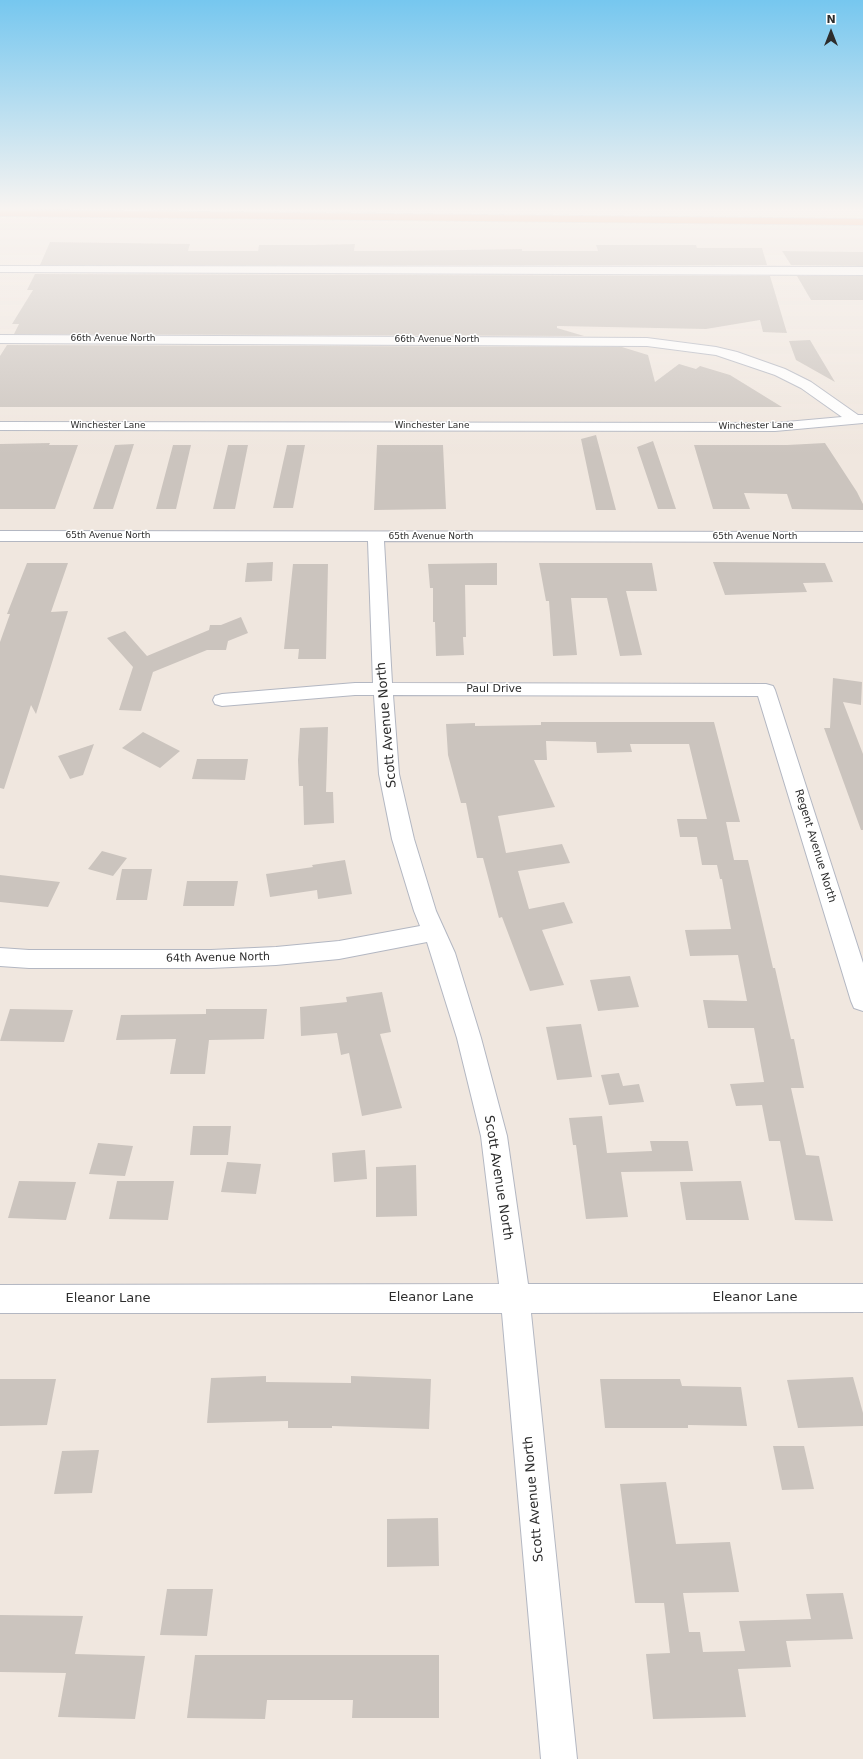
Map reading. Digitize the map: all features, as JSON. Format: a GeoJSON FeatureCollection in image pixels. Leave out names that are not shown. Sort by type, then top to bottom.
{"type":"FeatureCollection","features":[{"type":"Feature","properties":{"kind":"street","name":"66th Avenue North"},"geometry":{"type":"LineString","coordinates":[[0,339],[612,340],[682,345],[736,352],[806,385],[859,419]]}},
{"type":"Feature","properties":{"kind":"street","name":"Winchester Lane"},"geometry":{"type":"LineString","coordinates":[[0,426],[775,426],[809,425],[859,419]]}},
{"type":"Feature","properties":{"kind":"street","name":"65th Avenue North"},"geometry":{"type":"LineString","coordinates":[[0,536],[863,537]]}},
{"type":"Feature","properties":{"kind":"street","name":"Scott Avenue North"},"geometry":{"type":"LineString","coordinates":[[376,537],[383,689],[389,774],[403,839],[425,911],[443,953],[469,1038],[494,1136],[515,1298],[559,1759]]}},
{"type":"Feature","properties":{"kind":"street","name":"Paul Drive"},"geometry":{"type":"LineString","coordinates":[[222,700],[319,692],[383,689],[766,690]]}},
{"type":"Feature","properties":{"kind":"street","name":"Regent Avenue North"},"geometry":{"type":"LineString","coordinates":[[766,690],[863,1001]]}},
{"type":"Feature","properties":{"kind":"street","name":"64th Avenue North"},"geometry":{"type":"LineString","coordinates":[[0,957],[29,959],[211,959],[276,956],[339,950],[401,939],[434,931]]}},
{"type":"Feature","properties":{"kind":"street","name":"Eleanor Lane"},"geometry":{"type":"LineString","coordinates":[[0,1299],[863,1298]]}},
{"type":"Feature","properties":{"kind":"building"},"geometry":{"type":"Polygon","coordinates":[[[33,290],[774,290],[787,333],[763,332],[760,320],[706,329],[557,326],[557,328],[584,336],[14,334],[19,324],[12,324],[33,290]]]}},
{"type":"Feature","properties":{"kind":"building"},"geometry":{"type":"Polygon","coordinates":[[[805,290],[863,290],[863,300],[811,300],[805,290]]]}},
{"type":"Feature","properties":{"kind":"building"},"geometry":{"type":"Polygon","coordinates":[[[810,340],[835,382],[796,360],[789,341],[810,340]]]}},
{"type":"Feature","properties":{"kind":"building"},"geometry":{"type":"Polygon","coordinates":[[[7,345],[622,347],[648,355],[655,382],[679,364],[696,369],[700,366],[730,375],[782,407],[0,407],[0,356],[7,345]]]}},
{"type":"Feature","properties":{"kind":"building"},"geometry":{"type":"Polygon","coordinates":[[[596,435],[616,510],[596,510],[581,439],[596,435]]]}},
{"type":"Feature","properties":{"kind":"building"},"geometry":{"type":"Polygon","coordinates":[[[653,441],[676,509],[658,509],[637,447],[653,441]]]}},
{"type":"Feature","properties":{"kind":"building"},"geometry":{"type":"Polygon","coordinates":[[[50,443],[49,445],[78,445],[55,509],[0,509],[0,444],[50,443]]]}},
{"type":"Feature","properties":{"kind":"building"},"geometry":{"type":"Polygon","coordinates":[[[825,443],[857,492],[863,504],[863,510],[792,509],[787,494],[744,493],[750,509],[713,509],[694,445],[787,445],[825,443]]]}},
{"type":"Feature","properties":{"kind":"building"},"geometry":{"type":"Polygon","coordinates":[[[134,444],[113,509],[93,509],[115,445],[134,444]]]}},
{"type":"Feature","properties":{"kind":"building"},"geometry":{"type":"Polygon","coordinates":[[[173,445],[191,445],[176,509],[156,509],[173,445]]]}},
{"type":"Feature","properties":{"kind":"building"},"geometry":{"type":"Polygon","coordinates":[[[228,445],[248,445],[235,509],[213,509],[228,445]]]}},
{"type":"Feature","properties":{"kind":"building"},"geometry":{"type":"Polygon","coordinates":[[[287,445],[305,445],[293,508],[273,508],[287,445]]]}},
{"type":"Feature","properties":{"kind":"building"},"geometry":{"type":"Polygon","coordinates":[[[377,445],[443,445],[446,509],[374,510],[377,445]]]}},
{"type":"Feature","properties":{"kind":"building"},"geometry":{"type":"Polygon","coordinates":[[[273,562],[272,581],[245,582],[247,563],[273,562]]]}},
{"type":"Feature","properties":{"kind":"building"},"geometry":{"type":"Polygon","coordinates":[[[713,562],[825,563],[833,582],[803,583],[807,592],[725,595],[713,562]]]}},
{"type":"Feature","properties":{"kind":"building"},"geometry":{"type":"Polygon","coordinates":[[[27,563],[68,563],[51,612],[68,611],[36,714],[31,705],[4,789],[0,788],[0,642],[10,614],[7,614],[27,563]]]}},
{"type":"Feature","properties":{"kind":"building"},"geometry":{"type":"Polygon","coordinates":[[[497,563],[497,585],[465,585],[466,637],[463,637],[464,655],[436,656],[435,622],[433,622],[433,588],[430,588],[428,564],[497,563]]]}},
{"type":"Feature","properties":{"kind":"building"},"geometry":{"type":"Polygon","coordinates":[[[539,563],[652,563],[657,591],[626,591],[642,655],[620,656],[607,598],[571,598],[577,655],[553,656],[549,601],[546,601],[539,563]]]}},
{"type":"Feature","properties":{"kind":"building"},"geometry":{"type":"Polygon","coordinates":[[[293,564],[328,564],[326,659],[298,659],[299,649],[284,649],[293,564]]]}},
{"type":"Feature","properties":{"kind":"building"},"geometry":{"type":"Polygon","coordinates":[[[241,617],[248,633],[228,641],[226,650],[207,650],[153,672],[141,711],[119,710],[133,667],[107,638],[125,631],[147,656],[209,630],[210,625],[221,625],[241,617]]]}},
{"type":"Feature","properties":{"kind":"building"},"geometry":{"type":"Polygon","coordinates":[[[833,678],[862,682],[861,705],[843,702],[863,754],[863,830],[861,830],[824,728],[830,728],[833,678]]]}},
{"type":"Feature","properties":{"kind":"building"},"geometry":{"type":"Polygon","coordinates":[[[541,722],[714,722],[740,822],[726,822],[734,860],[748,860],[791,1039],[794,1039],[804,1088],[791,1088],[806,1155],[819,1156],[833,1221],[795,1220],[780,1141],[769,1141],[762,1105],[736,1106],[730,1084],[764,1082],[754,1028],[708,1028],[703,1000],[747,1001],[738,955],[690,956],[685,930],[731,929],[722,879],[720,879],[717,865],[702,865],[697,837],[680,837],[677,819],[707,819],[689,744],[630,744],[632,752],[597,753],[596,742],[546,741],[547,760],[534,760],[555,807],[498,816],[506,853],[562,844],[570,863],[518,871],[529,909],[564,902],[573,923],[542,930],[564,985],[530,991],[502,917],[499,918],[483,858],[477,858],[466,803],[461,803],[448,755],[446,724],[475,723],[475,726],[541,725],[541,722]]]}},
{"type":"Feature","properties":{"kind":"building"},"geometry":{"type":"Polygon","coordinates":[[[328,727],[326,792],[333,792],[334,823],[304,825],[303,786],[299,786],[298,760],[300,728],[328,727]]]}},
{"type":"Feature","properties":{"kind":"building"},"geometry":{"type":"Polygon","coordinates":[[[143,732],[180,751],[160,768],[122,748],[143,732]]]}},
{"type":"Feature","properties":{"kind":"building"},"geometry":{"type":"Polygon","coordinates":[[[94,744],[83,775],[70,779],[58,756],[94,744]]]}},
{"type":"Feature","properties":{"kind":"building"},"geometry":{"type":"Polygon","coordinates":[[[197,759],[248,759],[245,780],[192,779],[197,759]]]}},
{"type":"Feature","properties":{"kind":"building"},"geometry":{"type":"Polygon","coordinates":[[[102,851],[127,858],[113,876],[88,869],[102,851]]]}},
{"type":"Feature","properties":{"kind":"building"},"geometry":{"type":"Polygon","coordinates":[[[345,860],[352,894],[318,899],[317,890],[270,897],[266,874],[313,867],[312,865],[345,860]]]}},
{"type":"Feature","properties":{"kind":"building"},"geometry":{"type":"Polygon","coordinates":[[[122,869],[152,869],[147,900],[116,900],[122,869]]]}},
{"type":"Feature","properties":{"kind":"building"},"geometry":{"type":"Polygon","coordinates":[[[0,875],[60,882],[48,907],[0,902],[0,875]]]}},
{"type":"Feature","properties":{"kind":"building"},"geometry":{"type":"Polygon","coordinates":[[[187,881],[238,881],[234,906],[183,906],[187,881]]]}},
{"type":"Feature","properties":{"kind":"building"},"geometry":{"type":"Polygon","coordinates":[[[630,976],[639,1007],[598,1011],[590,980],[630,976]]]}},
{"type":"Feature","properties":{"kind":"building"},"geometry":{"type":"Polygon","coordinates":[[[382,992],[391,1032],[380,1034],[402,1108],[362,1116],[349,1053],[341,1055],[337,1033],[301,1036],[300,1007],[347,1002],[346,997],[382,992]]]}},
{"type":"Feature","properties":{"kind":"building"},"geometry":{"type":"Polygon","coordinates":[[[10,1009],[73,1010],[64,1042],[0,1041],[10,1009]]]}},
{"type":"Feature","properties":{"kind":"building"},"geometry":{"type":"Polygon","coordinates":[[[206,1009],[267,1009],[264,1039],[209,1040],[205,1074],[170,1074],[176,1039],[116,1040],[121,1015],[206,1014],[206,1009]]]}},
{"type":"Feature","properties":{"kind":"building"},"geometry":{"type":"Polygon","coordinates":[[[581,1024],[592,1077],[557,1080],[546,1027],[581,1024]]]}},
{"type":"Feature","properties":{"kind":"building"},"geometry":{"type":"Polygon","coordinates":[[[619,1073],[623,1086],[639,1084],[644,1102],[609,1105],[601,1075],[619,1073]]]}},
{"type":"Feature","properties":{"kind":"building"},"geometry":{"type":"Polygon","coordinates":[[[602,1116],[607,1153],[652,1151],[650,1141],[688,1141],[693,1171],[621,1172],[628,1217],[586,1219],[576,1145],[573,1145],[569,1118],[602,1116]]]}},
{"type":"Feature","properties":{"kind":"building"},"geometry":{"type":"Polygon","coordinates":[[[193,1126],[231,1126],[228,1155],[190,1155],[193,1126]]]}},
{"type":"Feature","properties":{"kind":"building"},"geometry":{"type":"Polygon","coordinates":[[[98,1143],[133,1146],[125,1176],[89,1174],[98,1143]]]}},
{"type":"Feature","properties":{"kind":"building"},"geometry":{"type":"Polygon","coordinates":[[[365,1150],[367,1179],[334,1182],[332,1153],[365,1150]]]}},
{"type":"Feature","properties":{"kind":"building"},"geometry":{"type":"Polygon","coordinates":[[[227,1162],[261,1164],[256,1194],[221,1192],[227,1162]]]}},
{"type":"Feature","properties":{"kind":"building"},"geometry":{"type":"Polygon","coordinates":[[[416,1165],[417,1216],[376,1217],[376,1167],[416,1165]]]}},
{"type":"Feature","properties":{"kind":"building"},"geometry":{"type":"Polygon","coordinates":[[[19,1181],[76,1182],[66,1220],[8,1218],[19,1181]]]}},
{"type":"Feature","properties":{"kind":"building"},"geometry":{"type":"Polygon","coordinates":[[[117,1181],[174,1181],[168,1220],[109,1219],[117,1181]]]}},
{"type":"Feature","properties":{"kind":"building"},"geometry":{"type":"Polygon","coordinates":[[[741,1181],[749,1220],[686,1220],[680,1182],[741,1181]]]}},
{"type":"Feature","properties":{"kind":"building"},"geometry":{"type":"Polygon","coordinates":[[[266,1376],[266,1382],[351,1383],[351,1376],[431,1379],[429,1429],[332,1426],[332,1428],[288,1428],[288,1421],[207,1423],[211,1378],[266,1376]]]}},
{"type":"Feature","properties":{"kind":"building"},"geometry":{"type":"Polygon","coordinates":[[[853,1377],[863,1413],[863,1426],[798,1428],[787,1380],[853,1377]]]}},
{"type":"Feature","properties":{"kind":"building"},"geometry":{"type":"Polygon","coordinates":[[[0,1379],[56,1379],[47,1425],[0,1426],[0,1379]]]}},
{"type":"Feature","properties":{"kind":"building"},"geometry":{"type":"Polygon","coordinates":[[[600,1379],[680,1379],[682,1386],[741,1387],[747,1426],[688,1425],[688,1428],[605,1428],[600,1379]]]}},
{"type":"Feature","properties":{"kind":"building"},"geometry":{"type":"Polygon","coordinates":[[[773,1446],[804,1446],[814,1489],[782,1490],[773,1446]]]}},
{"type":"Feature","properties":{"kind":"building"},"geometry":{"type":"Polygon","coordinates":[[[99,1450],[92,1493],[54,1494],[62,1451],[99,1450]]]}},
{"type":"Feature","properties":{"kind":"building"},"geometry":{"type":"Polygon","coordinates":[[[666,1482],[676,1544],[730,1542],[739,1592],[683,1593],[689,1632],[700,1632],[703,1652],[745,1651],[739,1621],[811,1619],[806,1594],[843,1593],[853,1639],[786,1641],[791,1667],[738,1669],[746,1717],[653,1719],[646,1654],[670,1653],[664,1603],[635,1603],[620,1484],[666,1482]]]}},
{"type":"Feature","properties":{"kind":"building"},"geometry":{"type":"Polygon","coordinates":[[[438,1518],[439,1566],[387,1567],[387,1519],[438,1518]]]}},
{"type":"Feature","properties":{"kind":"building"},"geometry":{"type":"Polygon","coordinates":[[[167,1589],[213,1589],[207,1636],[160,1635],[167,1589]]]}},
{"type":"Feature","properties":{"kind":"building"},"geometry":{"type":"Polygon","coordinates":[[[0,1615],[83,1616],[75,1654],[145,1656],[135,1719],[58,1717],[66,1673],[0,1672],[0,1615]]]}},
{"type":"Feature","properties":{"kind":"building"},"geometry":{"type":"Polygon","coordinates":[[[195,1655],[439,1655],[439,1718],[352,1718],[353,1700],[267,1700],[265,1719],[187,1718],[195,1655]]]}}]}
